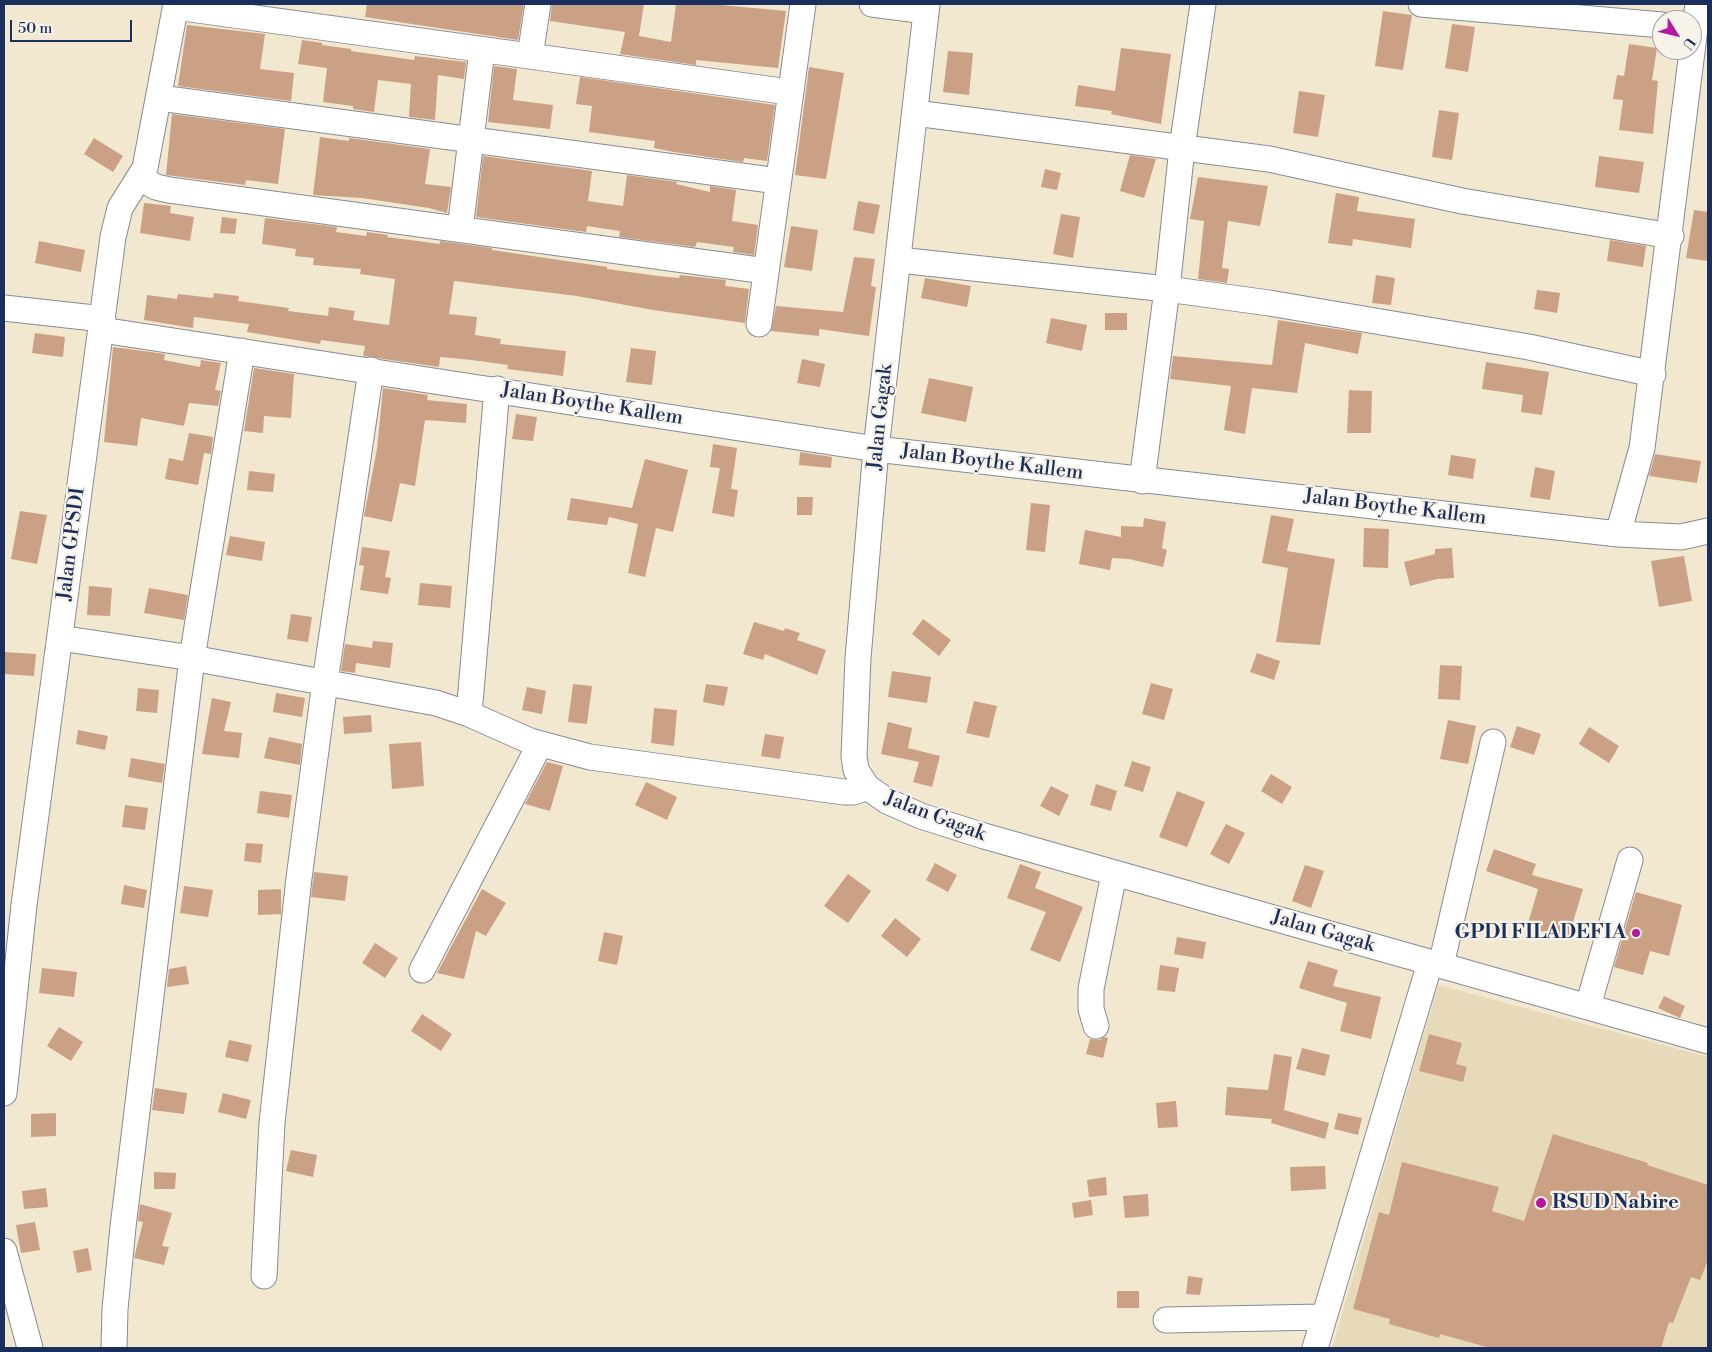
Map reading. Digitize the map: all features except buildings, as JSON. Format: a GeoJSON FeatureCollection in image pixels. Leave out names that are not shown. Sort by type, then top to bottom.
{"type":"FeatureCollection","features":[{"type":"Feature","properties":{"kind":"street"},"geometry":{"type":"LineString","coordinates":[[530,56],[538,4]]}},
{"type":"Feature","properties":{"kind":"street"},"geometry":{"type":"LineString","coordinates":[[759,324],[789,92],[803,4]]}},
{"type":"Feature","properties":{"kind":"street"},"geometry":{"type":"LineString","coordinates":[[872,4],[926,7]]}},
{"type":"Feature","properties":{"kind":"street"},"geometry":{"type":"LineString","coordinates":[[1142,481],[1167,289],[1182,148],[1203,4]]}},
{"type":"Feature","properties":{"kind":"street"},"geometry":{"type":"LineString","coordinates":[[1421,4],[1652,24]]}},
{"type":"Feature","properties":{"kind":"street"},"geometry":{"type":"LineString","coordinates":[[176,5],[482,50],[789,92]]}},
{"type":"Feature","properties":{"kind":"street","name":"Jalan GPSDI"},"geometry":{"type":"LineString","coordinates":[[4,1093],[24,905],[113,237],[120,208],[140,178],[149,155],[176,5]]}},
{"type":"Feature","properties":{"kind":"street","name":"Jalan Gagak"},"geometry":{"type":"LineString","coordinates":[[926,7],[899,260],[876,449],[858,658],[854,756],[856,770],[867,788],[887,801],[921,816],[1114,874],[1708,1041]]}},
{"type":"Feature","properties":{"kind":"street"},"geometry":{"type":"LineString","coordinates":[[460,229],[482,50]]}},
{"type":"Feature","properties":{"kind":"street"},"geometry":{"type":"LineString","coordinates":[[1618,534],[1642,448],[1695,60]]}},
{"type":"Feature","properties":{"kind":"street"},"geometry":{"type":"LineString","coordinates":[[160,98],[778,181]]}},
{"type":"Feature","properties":{"kind":"street"},"geometry":{"type":"LineString","coordinates":[[915,113],[1269,159],[1462,201],[1670,236]]}},
{"type":"Feature","properties":{"kind":"street"},"geometry":{"type":"LineString","coordinates":[[140,178],[156,187],[170,190],[766,271]]}},
{"type":"Feature","properties":{"kind":"street"},"geometry":{"type":"LineString","coordinates":[[899,260],[1167,289],[1278,305],[1529,346],[1653,374]]}},
{"type":"Feature","properties":{"kind":"street","name":"Jalan Boythe Kallem"},"geometry":{"type":"LineString","coordinates":[[4,308],[102,324],[242,351],[876,449],[1142,481],[1283,494],[1618,534],[1681,537],[1708,532]]}},
{"type":"Feature","properties":{"kind":"street"},"geometry":{"type":"LineString","coordinates":[[114,1348],[114,1309],[123,1227],[192,658],[242,351]]}},
{"type":"Feature","properties":{"kind":"street"},"geometry":{"type":"LineString","coordinates":[[264,1276],[268,1172],[276,1078],[299,878],[324,682],[370,370]]}},
{"type":"Feature","properties":{"kind":"street"},"geometry":{"type":"LineString","coordinates":[[469,714],[497,389]]}},
{"type":"Feature","properties":{"kind":"street"},"geometry":{"type":"LineString","coordinates":[[60,638],[192,658],[417,699],[469,714],[540,744],[590,757],[835,790],[854,792],[867,788]]}},
{"type":"Feature","properties":{"kind":"street"},"geometry":{"type":"LineString","coordinates":[[1315,1348],[1323,1317],[1435,964],[1493,742]]}},
{"type":"Feature","properties":{"kind":"street"},"geometry":{"type":"LineString","coordinates":[[422,970],[540,744]]}},
{"type":"Feature","properties":{"kind":"street"},"geometry":{"type":"LineString","coordinates":[[1588,1006],[1630,860]]}},
{"type":"Feature","properties":{"kind":"street"},"geometry":{"type":"LineString","coordinates":[[1096,1026],[1091,1009],[1091,989],[1114,874]]}},
{"type":"Feature","properties":{"kind":"street"},"geometry":{"type":"LineString","coordinates":[[4,1251],[30,1348]]}},
{"type":"Feature","properties":{"kind":"street"},"geometry":{"type":"LineString","coordinates":[[1166,1320],[1323,1317]]}},
{"type":"Feature","properties":{"kind":"shaded area","name":"RSUD Nabire"},"geometry":{"type":"Polygon","coordinates":[[[1438,985],[1708,1057],[1708,1348],[1332,1348],[1438,985]]]}},
{"type":"Feature","properties":{"kind":"place","name":"GPDI FILADEFIA"},"geometry":{"type":"Point","coordinates":[1636,933]}},
{"type":"Feature","properties":{"kind":"place","name":"RSUD Nabire"},"geometry":{"type":"Point","coordinates":[1541,1203]}}]}
